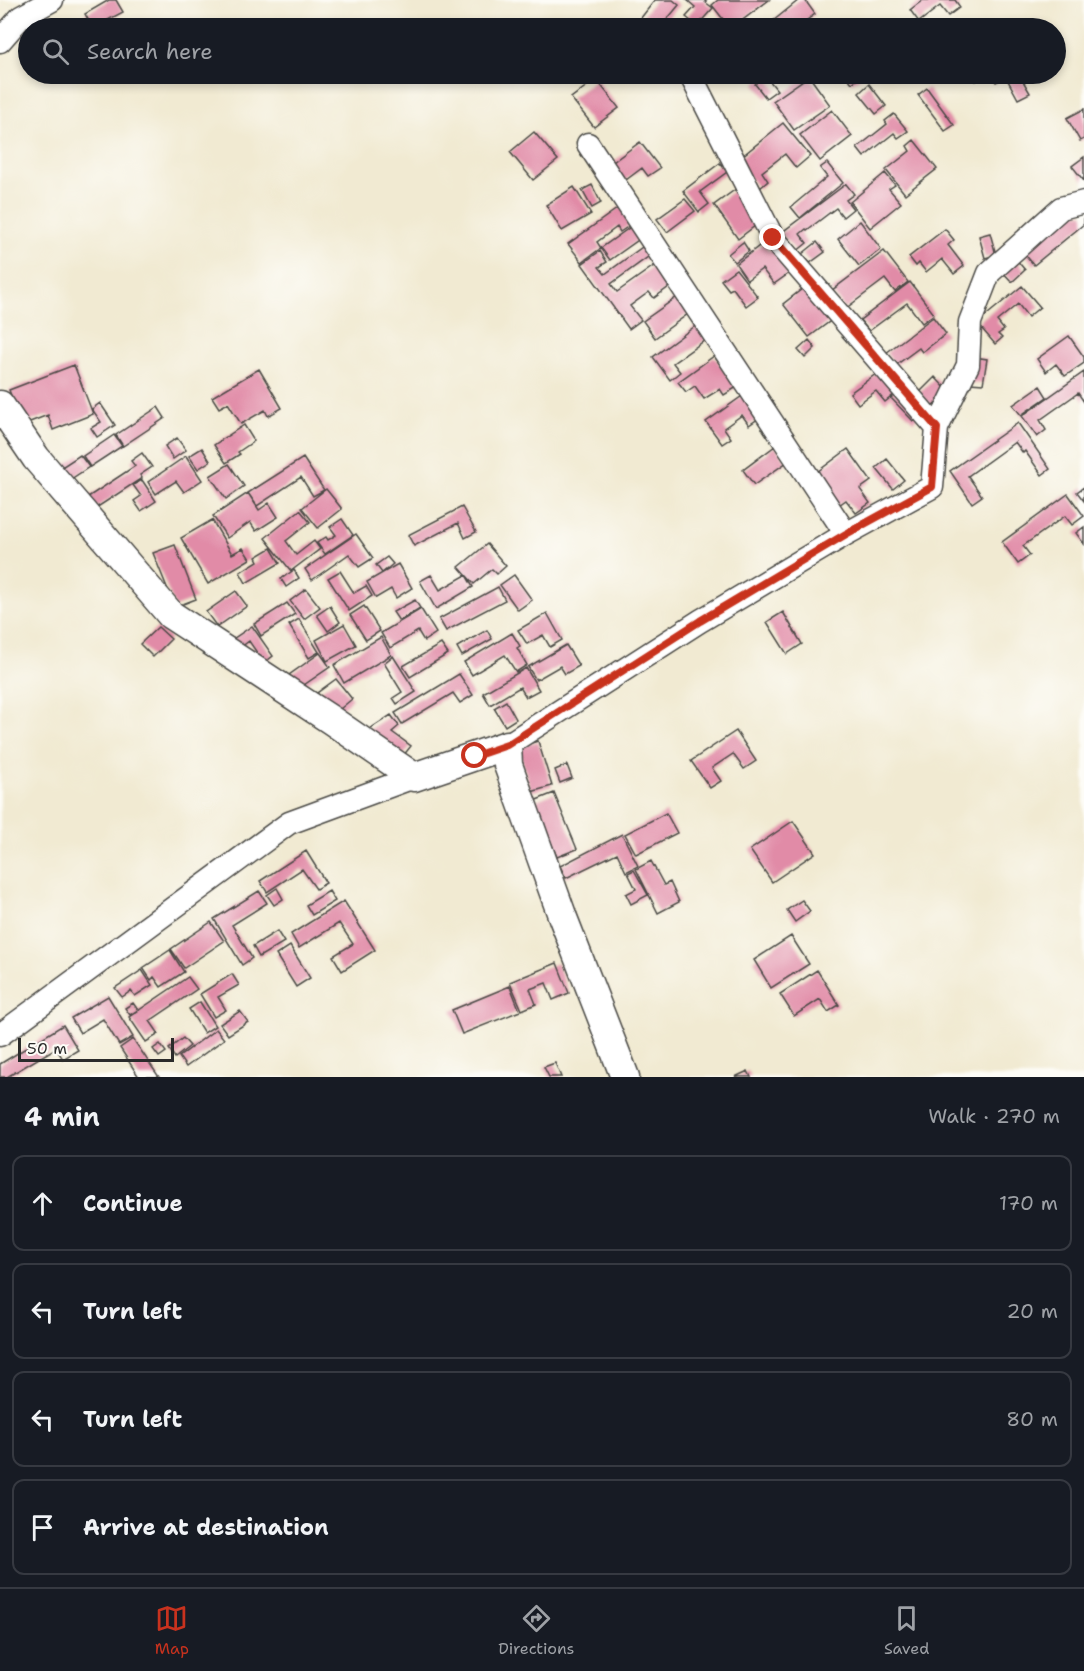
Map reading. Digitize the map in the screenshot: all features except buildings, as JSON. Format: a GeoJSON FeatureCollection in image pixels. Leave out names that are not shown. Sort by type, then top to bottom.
{"type":"FeatureCollection","features":[{"type":"Feature","properties":{"kind":"street"},"geometry":{"type":"LineString","coordinates":[[20,18],[52,0]]}},
{"type":"Feature","properties":{"kind":"street"},"geometry":{"type":"LineString","coordinates":[[0,41],[18,20]]}},
{"type":"Feature","properties":{"kind":"street"},"geometry":{"type":"LineString","coordinates":[[695,84],[773,238],[937,428]]}},
{"type":"Feature","properties":{"kind":"street"},"geometry":{"type":"LineString","coordinates":[[588,144],[846,534]]}},
{"type":"Feature","properties":{"kind":"street"},"geometry":{"type":"LineString","coordinates":[[0,1035],[290,823],[507,745],[700,621],[846,534],[932,487],[937,428],[968,365],[970,322],[989,273],[1061,208],[1084,202]]}},
{"type":"Feature","properties":{"kind":"street"},"geometry":{"type":"LineString","coordinates":[[0,405],[36,458],[171,615],[414,777]]}},
{"type":"Feature","properties":{"kind":"street"},"geometry":{"type":"LineString","coordinates":[[507,745],[508,765],[563,918],[625,1077]]}},
{"type":"Feature","properties":{"kind":"route"},"geometry":{"type":"LineString","coordinates":[[475,756],[507,745],[533,730],[700,621],[846,534],[932,487],[937,428],[773,238]]}}]}
